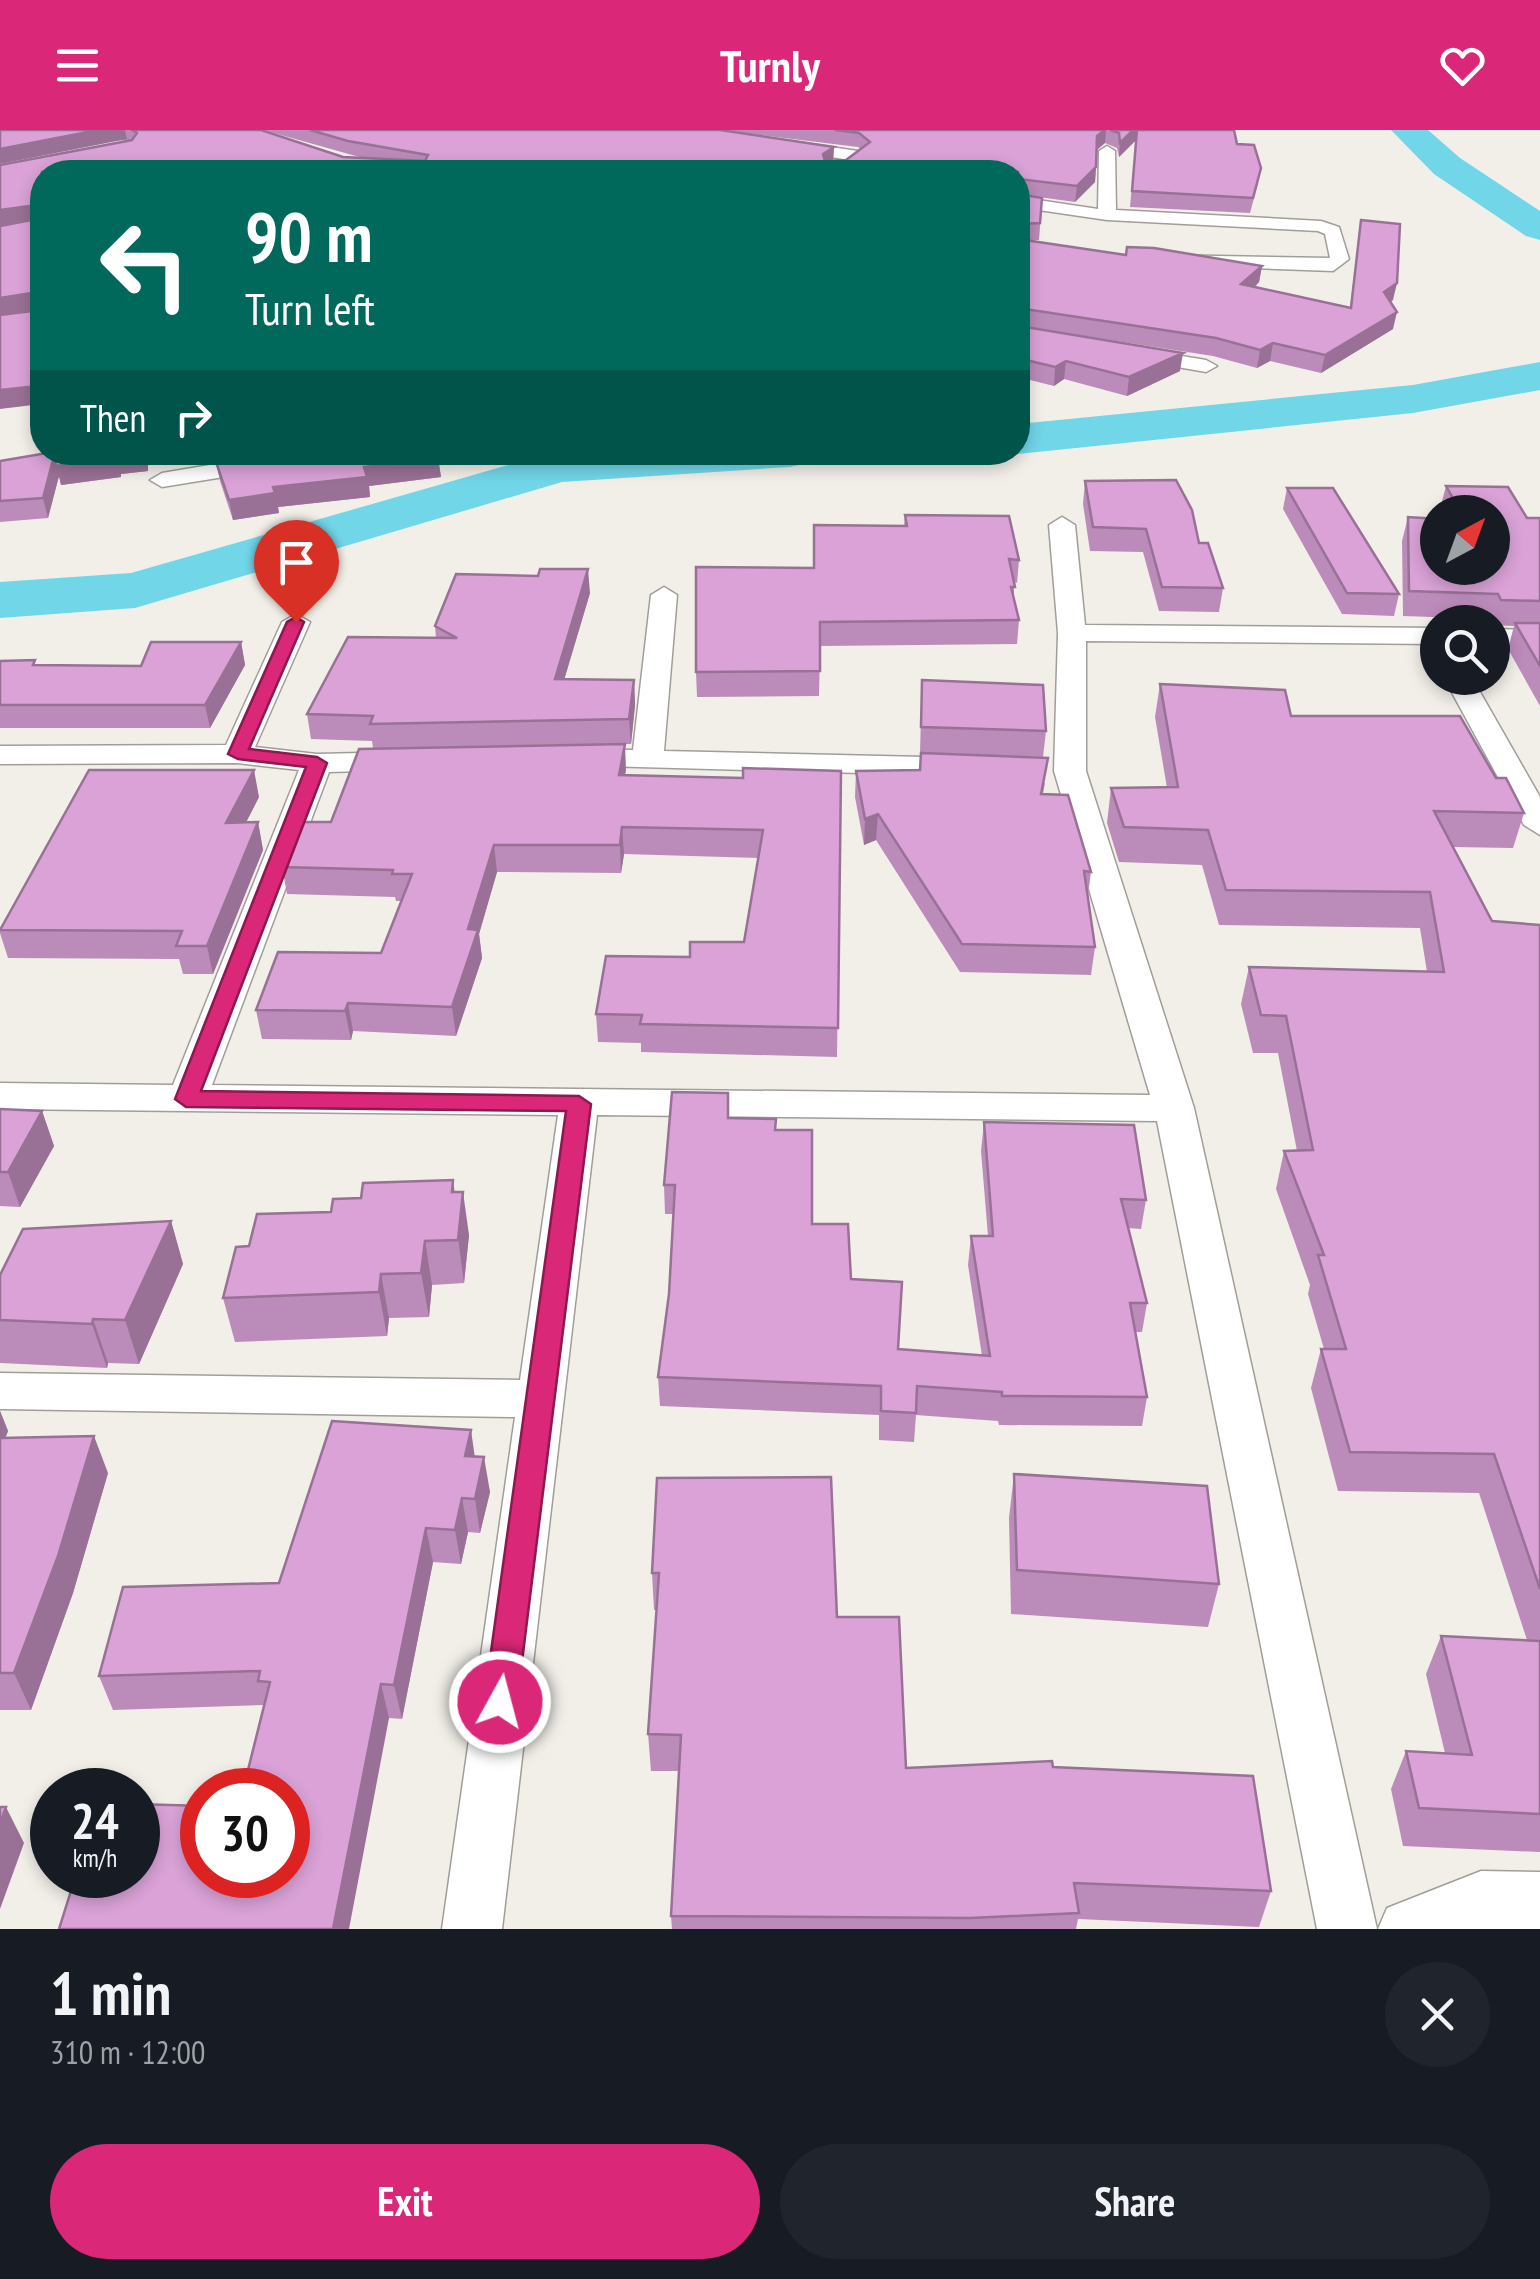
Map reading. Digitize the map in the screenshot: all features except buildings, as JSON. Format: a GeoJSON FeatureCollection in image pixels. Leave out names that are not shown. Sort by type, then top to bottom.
{"type":"FeatureCollection","features":[{"type":"Feature","properties":{"kind":"street"},"geometry":{"type":"LineString","coordinates":[[760,142],[838,146],[858,156],[852,160]]}},
{"type":"Feature","properties":{"kind":"street"},"geometry":{"type":"LineString","coordinates":[[1106,151],[1107,215]]}},
{"type":"Feature","properties":{"kind":"street"},"geometry":{"type":"LineString","coordinates":[[1030,204],[1107,215],[1321,226],[1334,231],[1340,259],[1332,265],[1310,266],[1154,258]]}},
{"type":"Feature","properties":{"kind":"street"},"geometry":{"type":"LineString","coordinates":[[1118,352],[1206,366]]}},
{"type":"Feature","properties":{"kind":"street"},"geometry":{"type":"LineString","coordinates":[[162,480],[255,465]]}},
{"type":"Feature","properties":{"kind":"street"},"geometry":{"type":"LineString","coordinates":[[1062,526],[1072,633],[1051,770],[1174,1108],[1346,1929]]}},
{"type":"Feature","properties":{"kind":"street"},"geometry":{"type":"LineString","coordinates":[[648,756],[664,595]]}},
{"type":"Feature","properties":{"kind":"street"},"geometry":{"type":"LineString","coordinates":[[238,754],[296,622]]}},
{"type":"Feature","properties":{"kind":"street"},"geometry":{"type":"LineString","coordinates":[[1072,633],[1420,638]]}},
{"type":"Feature","properties":{"kind":"street"},"geometry":{"type":"LineString","coordinates":[[1510,637],[1540,638]]}},
{"type":"Feature","properties":{"kind":"street"},"geometry":{"type":"LineString","coordinates":[[1468,695],[1540,824]]}},
{"type":"Feature","properties":{"kind":"street"},"geometry":{"type":"LineString","coordinates":[[0,755],[238,754],[317,763],[434,760]]}},
{"type":"Feature","properties":{"kind":"street"},"geometry":{"type":"LineString","coordinates":[[551,758],[648,756],[993,768]]}},
{"type":"Feature","properties":{"kind":"street"},"geometry":{"type":"LineString","coordinates":[[186,1099],[317,763]]}},
{"type":"Feature","properties":{"kind":"street"},"geometry":{"type":"LineString","coordinates":[[0,1096],[1174,1108]]}},
{"type":"Feature","properties":{"kind":"street"},"geometry":{"type":"LineString","coordinates":[[472,1929],[579,1104]]}},
{"type":"Feature","properties":{"kind":"street"},"geometry":{"type":"LineString","coordinates":[[0,1391],[538,1399]]}},
{"type":"Feature","properties":{"kind":"street"},"geometry":{"type":"LineString","coordinates":[[1408,1929],[1481,1900],[1540,1901]]}},
{"type":"Feature","properties":{"kind":"waterway"},"geometry":{"type":"LineString","coordinates":[[1408,130],[1447,166],[1540,228]]}},
{"type":"Feature","properties":{"kind":"waterway"},"geometry":{"type":"LineString","coordinates":[[1030,438],[1413,399],[1540,376]]}},
{"type":"Feature","properties":{"kind":"waterway"},"geometry":{"type":"LineString","coordinates":[[0,600],[135,590],[558,467],[589,465]]}},
{"type":"Feature","properties":{"kind":"route"},"geometry":{"type":"LineString","coordinates":[[296,622],[238,754],[317,763],[186,1099],[579,1104],[500,1702]]}}]}
